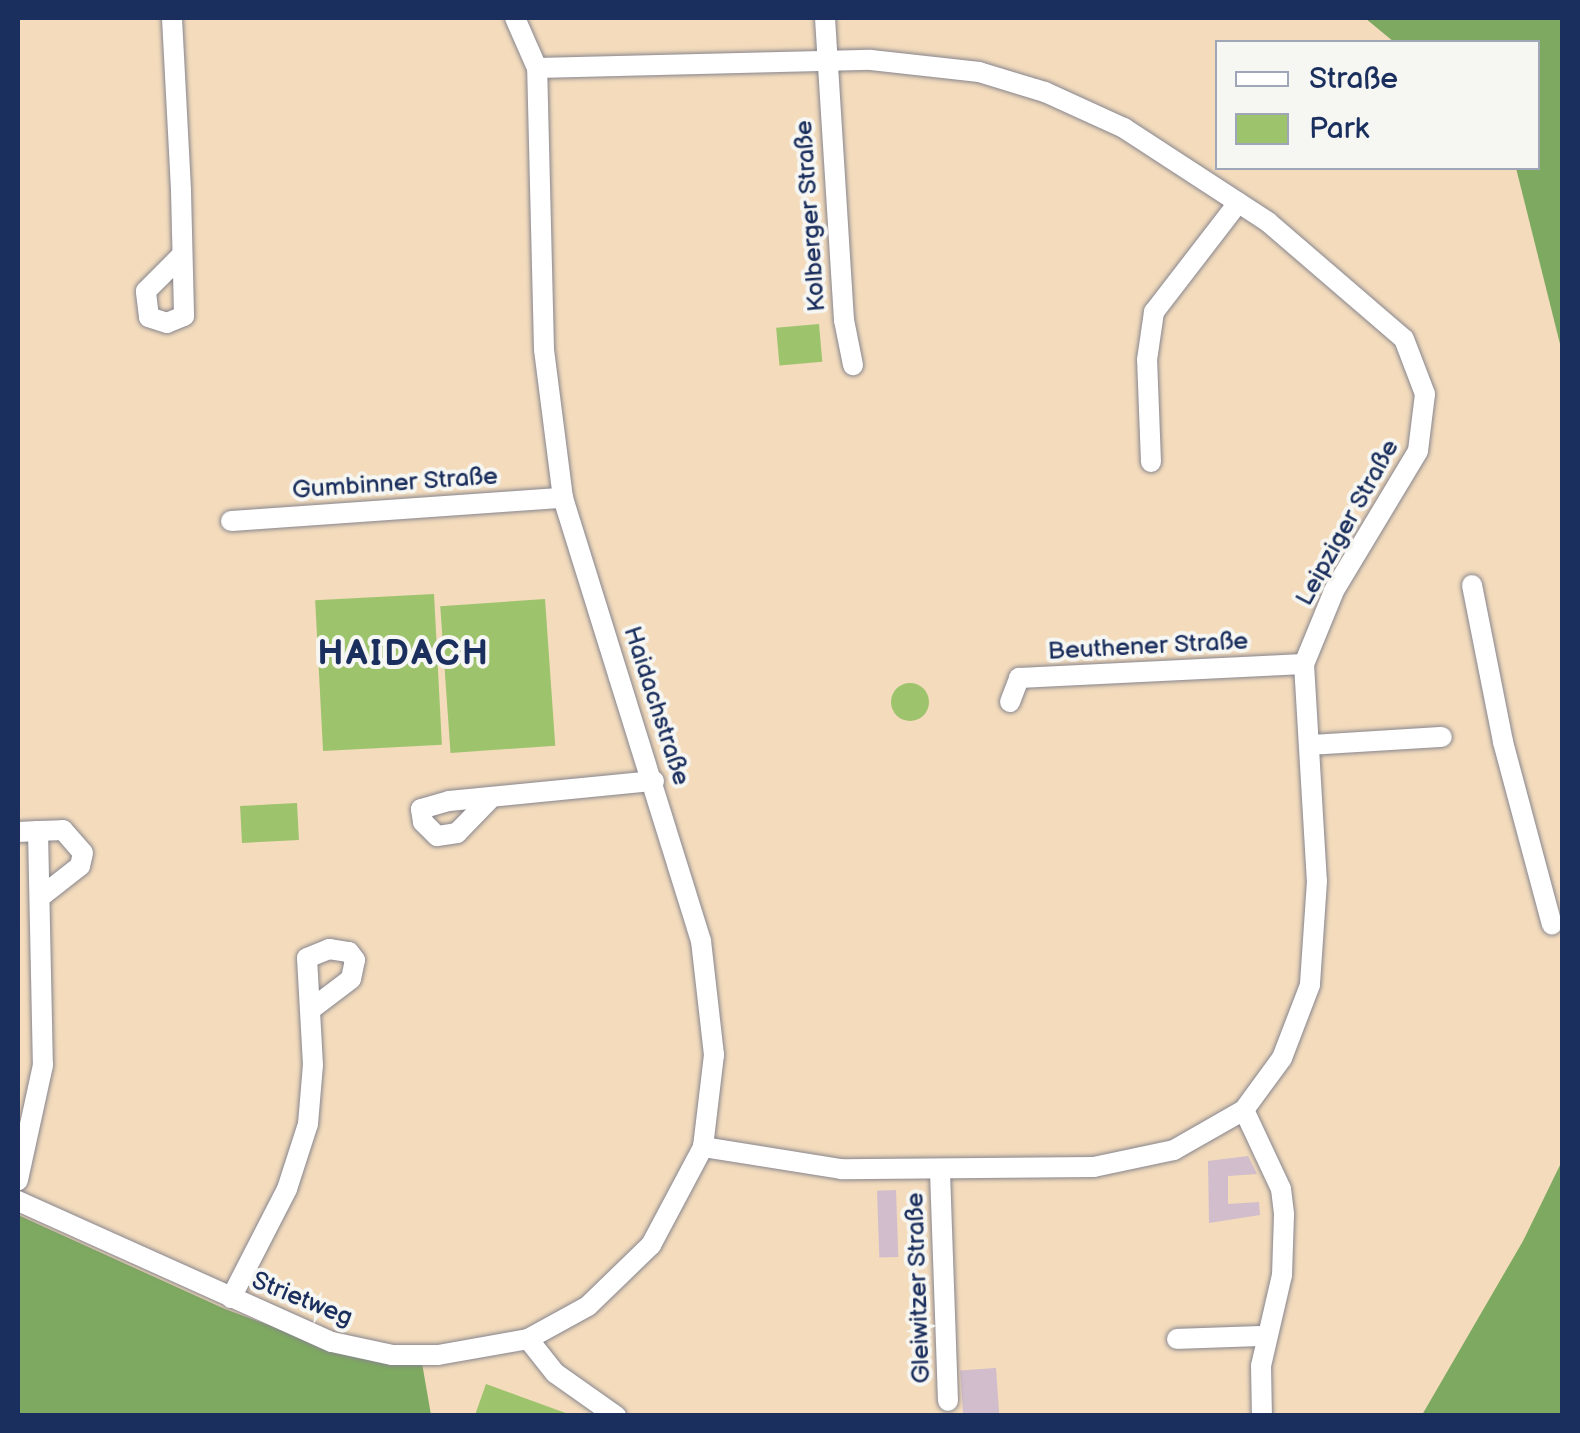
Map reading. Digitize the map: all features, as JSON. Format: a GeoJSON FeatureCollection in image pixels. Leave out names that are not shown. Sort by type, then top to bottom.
{"type":"FeatureCollection","features":[{"type":"Feature","properties":{"kind":"street"},"geometry":{"type":"LineString","coordinates":[[172,18],[182,255]]}},
{"type":"Feature","properties":{"kind":"street","name":"Haidachstraße"},"geometry":{"type":"LineString","coordinates":[[515,18],[536,68],[544,349],[563,498],[702,941],[714,1055],[704,1147],[651,1245],[624,1276],[588,1306],[528,1339]]}},
{"type":"Feature","properties":{"kind":"street","name":"Kolberger Straße"},"geometry":{"type":"LineString","coordinates":[[825,18],[844,320],[853,366]]}},
{"type":"Feature","properties":{"kind":"street","name":"Leipziger Straße"},"geometry":{"type":"LineString","coordinates":[[536,68],[828,61],[938,66],[1046,92],[1124,128],[1238,203],[1404,339],[1425,394],[1418,451],[1334,590],[1304,664],[1317,882],[1310,985],[1282,1058],[1244,1110],[1152,1156],[1094,1167],[940,1172],[841,1169],[704,1147]]}},
{"type":"Feature","properties":{"kind":"street"},"geometry":{"type":"LineString","coordinates":[[1151,462],[1147,360],[1154,312],[1238,203]]}},
{"type":"Feature","properties":{"kind":"street","name":"Gumbinner Straße"},"geometry":{"type":"LineString","coordinates":[[231,521],[563,498]]}},
{"type":"Feature","properties":{"kind":"street"},"geometry":{"type":"LineString","coordinates":[[1472,585],[1501,742],[1552,925]]}},
{"type":"Feature","properties":{"kind":"street","name":"Beuthener Straße"},"geometry":{"type":"LineString","coordinates":[[1010,702],[1019,678],[1304,664]]}},
{"type":"Feature","properties":{"kind":"street"},"geometry":{"type":"LineString","coordinates":[[1310,745],[1442,737]]}},
{"type":"Feature","properties":{"kind":"street"},"geometry":{"type":"LineString","coordinates":[[489,800],[654,781]]}},
{"type":"Feature","properties":{"kind":"street"},"geometry":{"type":"LineString","coordinates":[[18,1180],[43,1065],[43,895],[28,831],[63,830],[83,852],[80,866],[43,895]]}},
{"type":"Feature","properties":{"kind":"street"},"geometry":{"type":"LineString","coordinates":[[232,1298],[287,1189],[308,1124],[310,1010]]}},
{"type":"Feature","properties":{"kind":"street"},"geometry":{"type":"LineString","coordinates":[[1244,1110],[1280,1189],[1284,1214],[1282,1275],[1264,1336],[1262,1416]]}},
{"type":"Feature","properties":{"kind":"street","name":"Gleiwitzer Straße"},"geometry":{"type":"LineString","coordinates":[[940,1172],[948,1401]]}},
{"type":"Feature","properties":{"kind":"street","name":"Strietweg"},"geometry":{"type":"LineString","coordinates":[[18,1201],[344,1346],[392,1355],[483,1351],[528,1339]]}},
{"type":"Feature","properties":{"kind":"street"},"geometry":{"type":"LineString","coordinates":[[1177,1339],[1264,1336]]}},
{"type":"Feature","properties":{"kind":"street"},"geometry":{"type":"LineString","coordinates":[[528,1339],[555,1373],[616,1416]]}},
{"type":"Feature","properties":{"kind":"shaded area"},"geometry":{"type":"Polygon","coordinates":[[[1248,1156],[1257,1174],[1228,1176],[1228,1204],[1259,1202],[1260,1215],[1209,1223],[1208,1161],[1248,1156]]]}},
{"type":"Feature","properties":{"kind":"shaded area"},"geometry":{"type":"Polygon","coordinates":[[[896,1190],[898,1257],[879,1258],[877,1191],[896,1190]]]}},
{"type":"Feature","properties":{"kind":"shaded area"},"geometry":{"type":"Polygon","coordinates":[[[996,1368],[999,1415],[963,1416],[960,1371],[996,1368]]]}},
{"type":"Feature","properties":{"kind":"green space"},"geometry":{"type":"Polygon","coordinates":[[[1365,18],[1562,18],[1562,352],[1516,170],[1540,170],[1540,40],[1392,40],[1365,18]]]}},
{"type":"Feature","properties":{"kind":"green space"},"geometry":{"type":"Polygon","coordinates":[[[819,324],[822,362],[779,366],[776,328],[819,324]]]}},
{"type":"Feature","properties":{"kind":"green space"},"geometry":{"type":"Polygon","coordinates":[[[434,594],[442,745],[323,751],[315,600],[434,594]]]}},
{"type":"Feature","properties":{"kind":"green space"},"geometry":{"type":"Polygon","coordinates":[[[545,599],[555,746],[451,753],[440,606],[545,599]]]}},
{"type":"Feature","properties":{"kind":"green space"},"geometry":{"type":"Polygon","coordinates":[[[910,683],[923,689],[929,702],[923,715],[910,721],[897,715],[891,702],[897,689],[910,683]]]}},
{"type":"Feature","properties":{"kind":"green space"},"geometry":{"type":"Polygon","coordinates":[[[297,803],[299,840],[242,843],[240,806],[297,803]]]}},
{"type":"Feature","properties":{"kind":"green space"},"geometry":{"type":"Polygon","coordinates":[[[1562,1161],[1562,1415],[1422,1415],[1523,1241],[1562,1161]]]}},
{"type":"Feature","properties":{"kind":"green space"},"geometry":{"type":"Polygon","coordinates":[[[18,1215],[225,1309],[331,1348],[422,1363],[431,1415],[18,1416],[18,1215]]]}},
{"type":"Feature","properties":{"kind":"green space"},"geometry":{"type":"Polygon","coordinates":[[[486,1384],[571,1415],[475,1415],[486,1384]]]}},
{"type":"Feature","properties":{"kind":"district","name":"HAIDACH"},"geometry":{"type":"Point","coordinates":[404,655]}}]}
